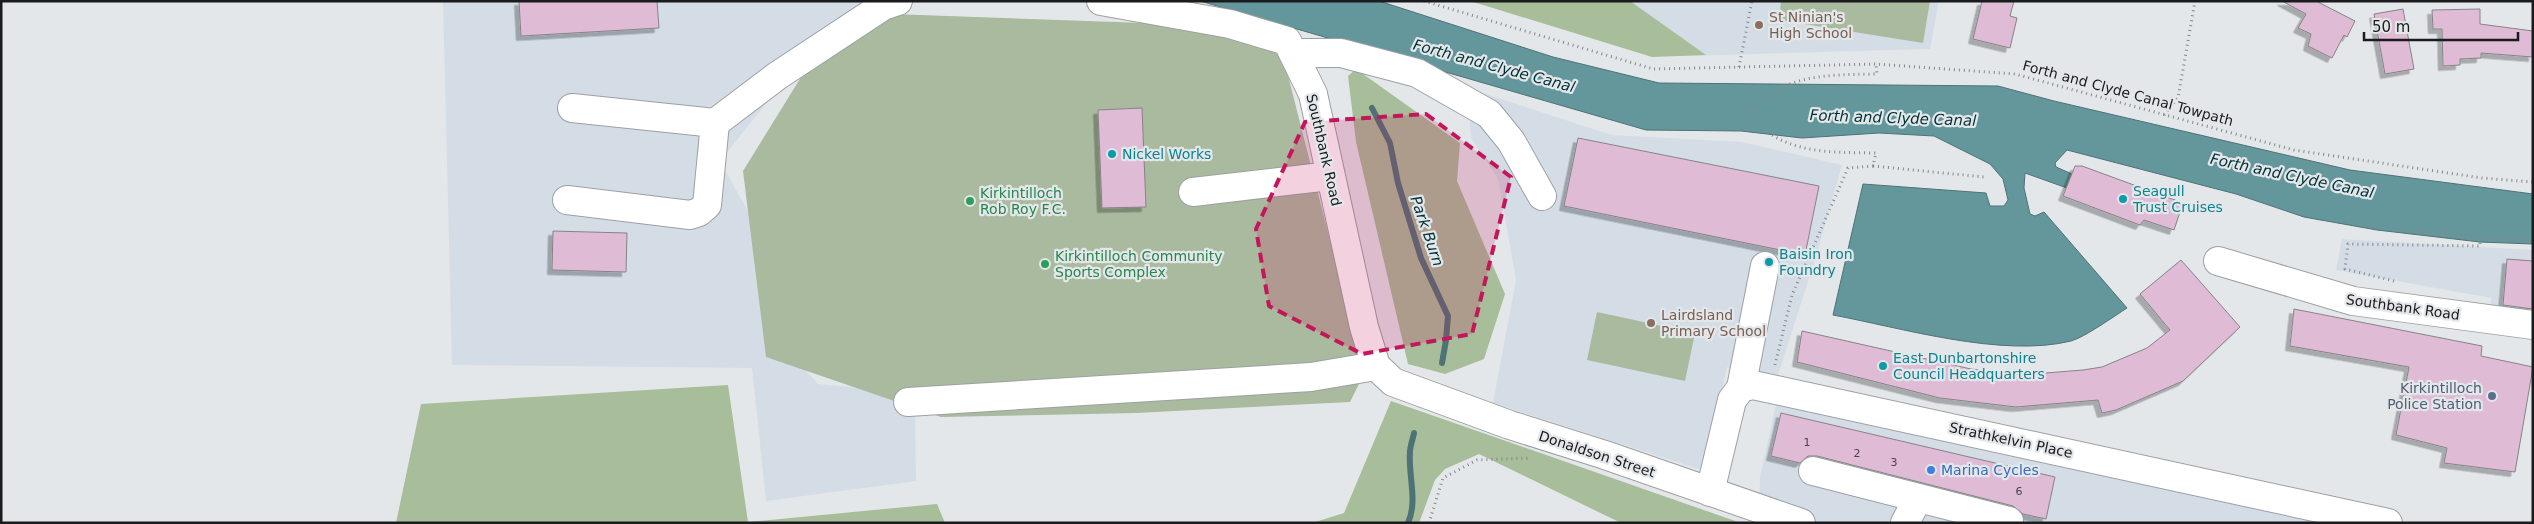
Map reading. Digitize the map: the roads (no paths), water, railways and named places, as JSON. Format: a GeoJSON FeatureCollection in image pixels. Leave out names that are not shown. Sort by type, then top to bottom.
{"type":"FeatureCollection","features":[{"type":"Feature","properties":{"kind":"street"},"geometry":{"type":"LineString","coordinates":[[572,108],[715,123],[777,76],[883,6],[898,1]]}},
{"type":"Feature","properties":{"kind":"street","name":"Southbank Road"},"geometry":{"type":"LineString","coordinates":[[1101,1],[1230,24],[1286,41],[1313,94],[1364,327],[1385,374]]}},
{"type":"Feature","properties":{"kind":"street"},"geometry":{"type":"LineString","coordinates":[[1292,53],[1341,54],[1417,73],[1489,114],[1511,141],[1542,196]]}},
{"type":"Feature","properties":{"kind":"street"},"geometry":{"type":"LineString","coordinates":[[567,200],[690,215],[699,212],[707,205],[715,123]]}},
{"type":"Feature","properties":{"kind":"street"},"geometry":{"type":"LineString","coordinates":[[1193,192],[1330,176]]}},
{"type":"Feature","properties":{"kind":"street","name":"Southbank Road"},"geometry":{"type":"LineString","coordinates":[[2218,261],[2353,301],[2533,325]]}},
{"type":"Feature","properties":{"kind":"street"},"geometry":{"type":"LineString","coordinates":[[1710,492],[1732,400],[1741,388],[1765,266]]}},
{"type":"Feature","properties":{"kind":"street"},"geometry":{"type":"LineString","coordinates":[[908,402],[1385,374]]}},
{"type":"Feature","properties":{"kind":"street","name":"Donaldson Street"},"geometry":{"type":"LineString","coordinates":[[1385,374],[1510,425],[1604,455],[1801,523]]}},
{"type":"Feature","properties":{"kind":"street","name":"Strathkelvin Place"},"geometry":{"type":"LineString","coordinates":[[1741,388],[1753,385],[1769,388],[2229,487],[2354,518],[2388,523]]}},
{"type":"Feature","properties":{"kind":"street"},"geometry":{"type":"LineString","coordinates":[[1813,471],[2009,521]]}},
{"type":"Feature","properties":{"kind":"street"},"geometry":{"type":"LineString","coordinates":[[1906,523],[1918,498]]}},
{"type":"Feature","properties":{"kind":"water","name":"Forth and Clyde Canal"},"geometry":{"type":"Polygon","coordinates":[[[1200,1],[1379,1],[1553,57],[1659,83],[1998,86],[2054,101],[2350,170],[2533,194],[2533,244],[2480,242],[2377,230],[2304,217],[2236,194],[2067,150],[2055,163],[2056,167],[2072,174],[2067,188],[2025,173],[2024,188],[2030,214],[2035,216],[2044,212],[2127,308],[2091,331],[2071,341],[2044,345],[2014,346],[1952,339],[1833,315],[1863,184],[1986,193],[1990,206],[2004,206],[2008,200],[2003,179],[1990,164],[1934,136],[1879,133],[1802,138],[1741,131],[1646,130],[1200,1]]]}},
{"type":"Feature","properties":{"kind":"waterway","name":"Park Burn"},"geometry":{"type":"LineString","coordinates":[[1372,108],[1390,143],[1398,183],[1421,258],[1448,316],[1442,363]]}},
{"type":"Feature","properties":{"kind":"waterway","name":"Park Burn"},"geometry":{"type":"LineString","coordinates":[[1408,523],[1412,506],[1410,447],[1414,433]]}},
{"type":"Feature","properties":{"kind":"place","name":"St Ninian's High School"},"geometry":{"type":"Point","coordinates":[1759,25]}},
{"type":"Feature","properties":{"kind":"place","name":"Nickel Works"},"geometry":{"type":"Point","coordinates":[1112,154]}},
{"type":"Feature","properties":{"kind":"place","name":"Seagull Trust Cruises"},"geometry":{"type":"Point","coordinates":[2123,199]}},
{"type":"Feature","properties":{"kind":"place","name":"Kirkintilloch Rob Roy F.C."},"geometry":{"type":"Point","coordinates":[970,201]}},
{"type":"Feature","properties":{"kind":"place","name":"Baisin Iron Foundry"},"geometry":{"type":"Point","coordinates":[1769,262]}},
{"type":"Feature","properties":{"kind":"place","name":"Kirkintilloch Community Sports Complex"},"geometry":{"type":"Point","coordinates":[1045,264]}},
{"type":"Feature","properties":{"kind":"place","name":"Lairdsland Primary School"},"geometry":{"type":"Point","coordinates":[1651,323]}},
{"type":"Feature","properties":{"kind":"place","name":"East Dunbartonshire Council Headquarters"},"geometry":{"type":"Point","coordinates":[1883,366]}},
{"type":"Feature","properties":{"kind":"place","name":"Kirkintilloch Police Station"},"geometry":{"type":"Point","coordinates":[2492,396]}},
{"type":"Feature","properties":{"kind":"place","name":"Marina Cycles"},"geometry":{"type":"Point","coordinates":[1931,470]}}]}
